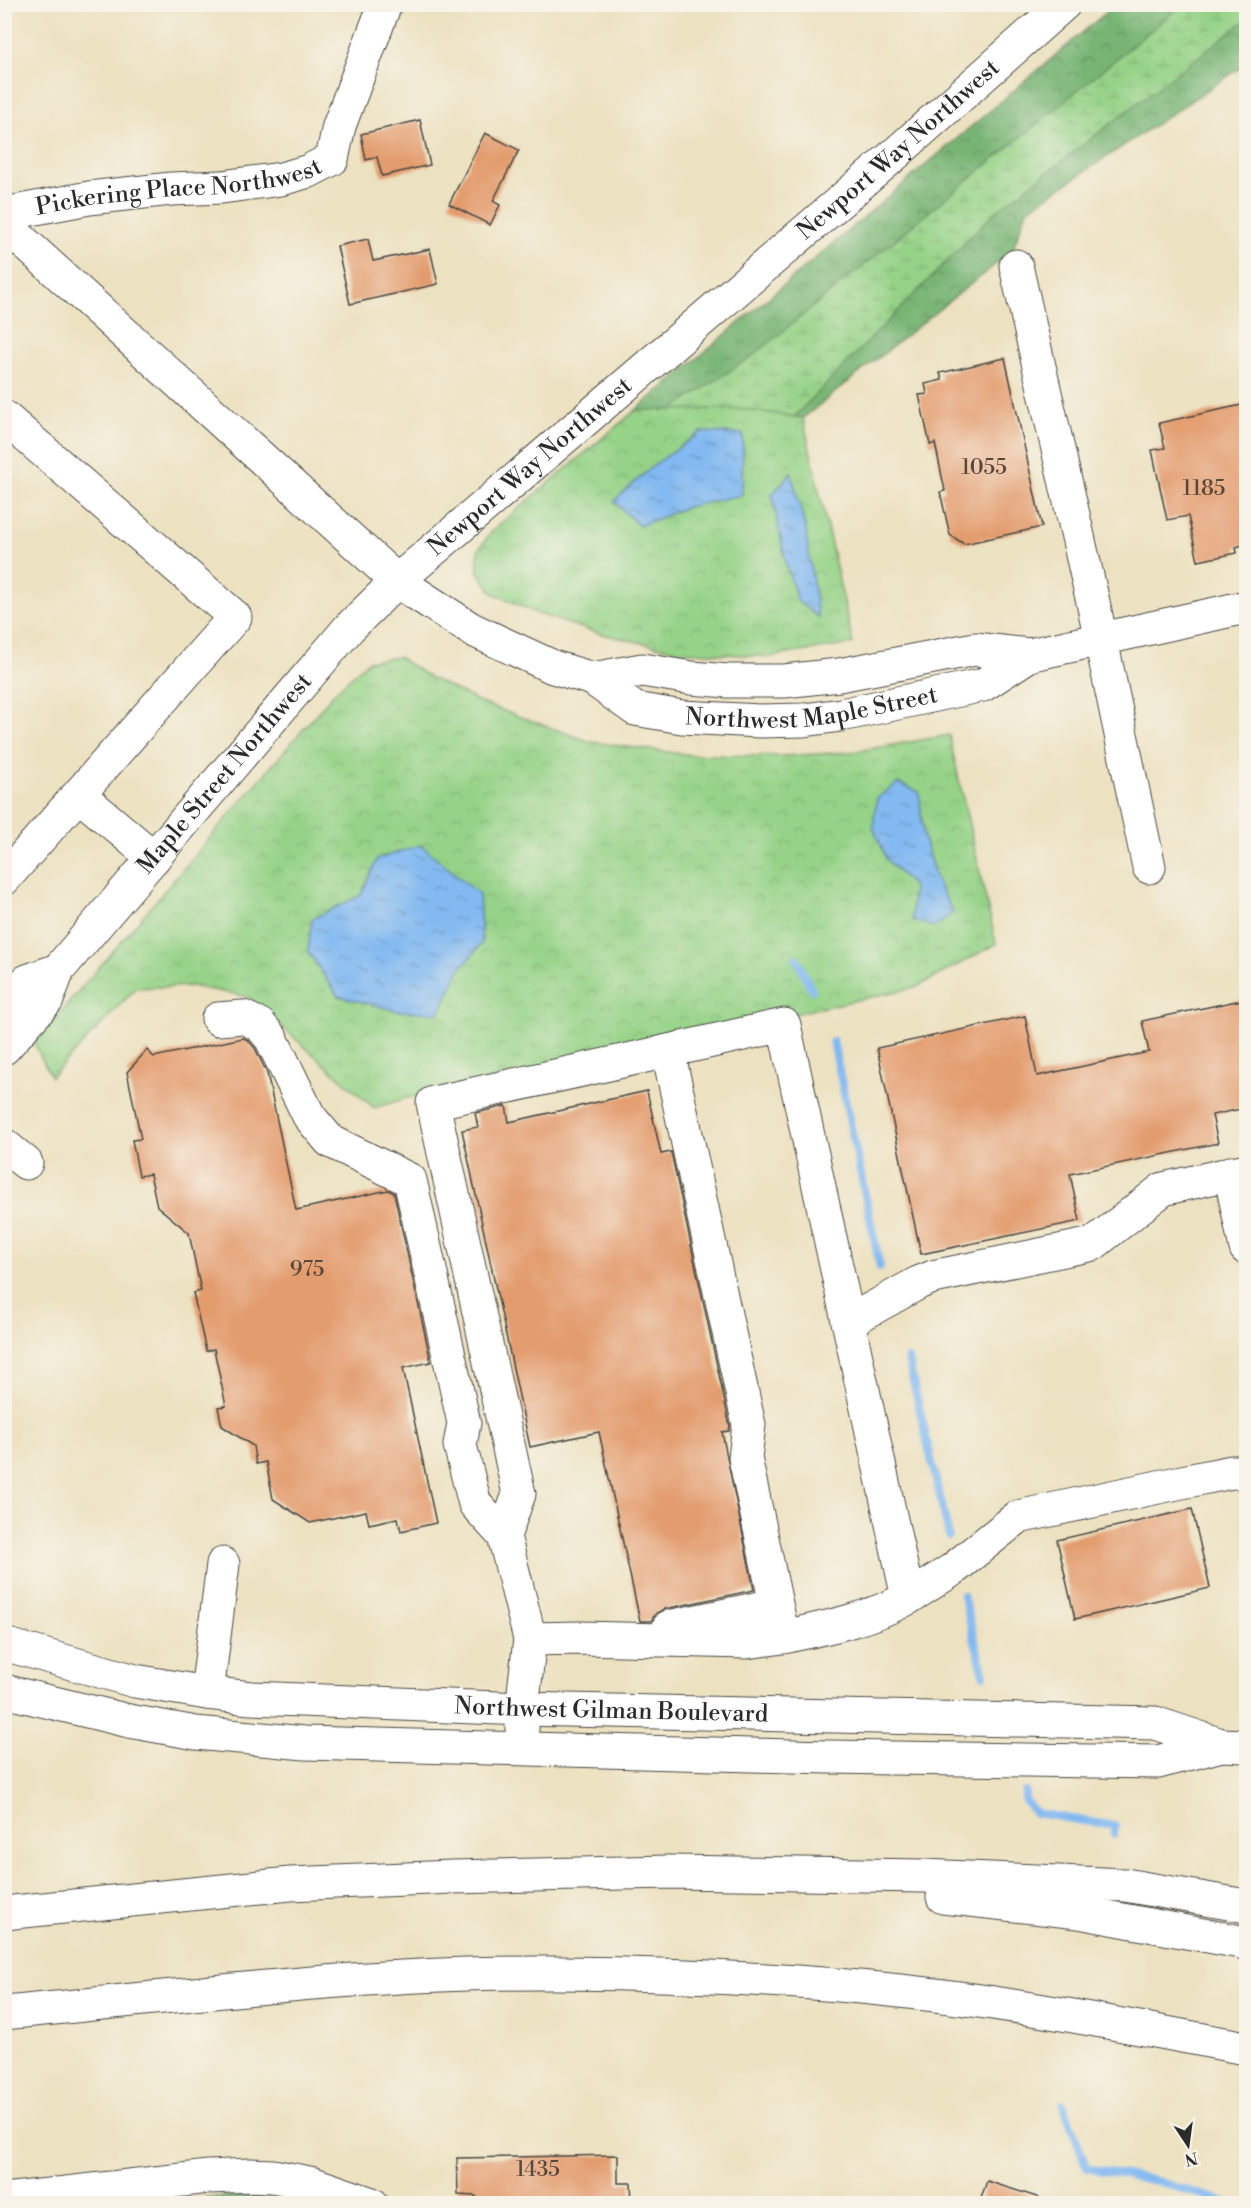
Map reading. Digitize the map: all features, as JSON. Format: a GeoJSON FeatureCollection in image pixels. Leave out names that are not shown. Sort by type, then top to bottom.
{"type":"FeatureCollection","features":[{"type":"Feature","properties":{"kind":"main road","name":"Pickering Place Northwest"},"geometry":{"type":"LineString","coordinates":[[4,214],[89,198],[171,189],[222,187],[281,179],[309,171],[332,159],[339,126],[385,4]]}},
{"type":"Feature","properties":{"kind":"main road","name":"Newport Way Northwest"},"geometry":{"type":"LineString","coordinates":[[397,581],[893,156],[1064,4]]}},
{"type":"Feature","properties":{"kind":"main road"},"geometry":{"type":"LineString","coordinates":[[4,224],[397,581]]}},
{"type":"Feature","properties":{"kind":"main road"},"geometry":{"type":"LineString","coordinates":[[1016,266],[1101,639],[1149,867]]}},
{"type":"Feature","properties":{"kind":"main road"},"geometry":{"type":"LineString","coordinates":[[4,417],[235,617],[4,879]]}},
{"type":"Feature","properties":{"kind":"main road","name":"Northwest Maple Street"},"geometry":{"type":"LineString","coordinates":[[397,581],[471,629],[553,667],[593,679],[635,709],[682,717],[721,720],[804,720],[860,711],[983,685],[1029,655],[1246,607]]}},
{"type":"Feature","properties":{"kind":"main road","name":"Maple Street Northwest"},"geometry":{"type":"LineString","coordinates":[[4,1048],[47,1000],[58,970],[350,628],[397,581]]}},
{"type":"Feature","properties":{"kind":"main road"},"geometry":{"type":"LineString","coordinates":[[79,795],[153,858]]}},
{"type":"Feature","properties":{"kind":"main road"},"geometry":{"type":"LineString","coordinates":[[4,1007],[27,981],[58,970]]}},
{"type":"Feature","properties":{"kind":"main road"},"geometry":{"type":"LineString","coordinates":[[218,1019],[243,1017],[260,1025],[271,1038],[309,1116],[330,1141],[410,1180],[464,1423],[460,1445],[475,1504],[504,1536],[530,1640],[522,1709],[523,1750]]}},
{"type":"Feature","properties":{"kind":"main road"},"geometry":{"type":"LineString","coordinates":[[504,1536],[519,1494],[433,1103],[784,1025],[908,1598]]}},
{"type":"Feature","properties":{"kind":"main road"},"geometry":{"type":"LineString","coordinates":[[668,1051],[749,1425],[745,1458],[783,1636]]}},
{"type":"Feature","properties":{"kind":"main road"},"geometry":{"type":"LineString","coordinates":[[848,1322],[918,1282],[933,1277],[1096,1243],[1163,1189],[1238,1172],[1246,1248]]}},
{"type":"Feature","properties":{"kind":"main road"},"geometry":{"type":"LineString","coordinates":[[530,1640],[580,1638],[747,1642],[783,1636],[891,1608],[952,1570],[1018,1516],[1178,1483],[1246,1472]]}},
{"type":"Feature","properties":{"kind":"main road"},"geometry":{"type":"LineString","coordinates":[[207,1693],[223,1564]]}},
{"type":"Feature","properties":{"kind":"main road"},"geometry":{"type":"LineString","coordinates":[[608,1625],[647,1632],[775,1605]]}},
{"type":"Feature","properties":{"kind":"main road","name":"Northwest Gilman Boulevard"},"geometry":{"type":"LineString","coordinates":[[4,1644],[135,1681],[207,1693],[314,1702],[1155,1724],[1234,1745]]}},
{"type":"Feature","properties":{"kind":"main road","name":"Northwest Gilman Boulevard"},"geometry":{"type":"LineString","coordinates":[[4,1690],[129,1721],[196,1733],[305,1743],[523,1750],[1158,1762],[1234,1745]]}},
{"type":"Feature","properties":{"kind":"main road"},"geometry":{"type":"LineString","coordinates":[[4,1913],[290,1884],[452,1877],[669,1872],[924,1876],[1125,1885],[1246,1906]]}},
{"type":"Feature","properties":{"kind":"main road"},"geometry":{"type":"LineString","coordinates":[[669,1872],[883,1890],[1078,1912],[1246,1943]]}},
{"type":"Feature","properties":{"kind":"main road"},"geometry":{"type":"LineString","coordinates":[[4,2013],[387,1977],[560,1972],[749,1978],[902,1991],[1080,2017],[1246,2048]]}},
{"type":"Feature","properties":{"kind":"main road"},"geometry":{"type":"LineString","coordinates":[[1080,2017],[1246,2070]]}},
{"type":"Feature","properties":{"kind":"main road"},"geometry":{"type":"LineString","coordinates":[[4,2200],[209,2177],[250,2175],[273,2176],[314,2184],[372,2204]]}},
{"type":"Feature","properties":{"kind":"green space"},"geometry":{"type":"Polygon","coordinates":[[[1115,5],[1246,5],[1246,64],[1027,210],[1012,251],[803,418],[743,409],[636,410],[1115,5]]]}},
{"type":"Feature","properties":{"kind":"green space"},"geometry":{"type":"Polygon","coordinates":[[[1182,5],[1246,5],[1246,20],[995,212],[785,426],[572,494],[683,402],[754,355],[1182,5]]]}},
{"type":"Feature","properties":{"kind":"green space"},"geometry":{"type":"Polygon","coordinates":[[[743,409],[803,418],[853,644],[769,657],[680,651],[601,634],[538,614],[493,593],[478,572],[478,550],[493,530],[636,410],[743,409]]]}},
{"type":"Feature","properties":{"kind":"green space"},"geometry":{"type":"Polygon","coordinates":[[[398,657],[429,677],[484,704],[591,742],[690,755],[782,756],[852,752],[949,735],[996,944],[917,987],[407,1098],[374,1108],[248,997],[192,986],[136,988],[51,1077],[34,1043],[335,692],[368,661],[398,657]]]}},
{"type":"Feature","properties":{"kind":"green space"},"geometry":{"type":"Polygon","coordinates":[[[228,2196],[281,2198],[299,2203],[161,2203],[228,2196]]]}},
{"type":"Feature","properties":{"kind":"water"},"geometry":{"type":"Polygon","coordinates":[[[701,432],[743,434],[742,495],[687,507],[639,526],[614,501],[654,465],[701,432]]]}},
{"type":"Feature","properties":{"kind":"water"},"geometry":{"type":"Polygon","coordinates":[[[791,472],[805,526],[818,617],[797,601],[786,564],[772,495],[791,472]]]}},
{"type":"Feature","properties":{"kind":"water"},"geometry":{"type":"Polygon","coordinates":[[[898,783],[919,792],[924,839],[937,882],[953,913],[934,927],[912,920],[913,886],[887,860],[873,827],[877,798],[898,783]]]}},
{"type":"Feature","properties":{"kind":"water"},"geometry":{"type":"Polygon","coordinates":[[[421,845],[479,894],[482,943],[459,971],[439,1013],[398,1011],[338,996],[308,952],[312,919],[361,895],[377,859],[421,845]]]}},
{"type":"Feature","properties":{"kind":"building"},"geometry":{"type":"Polygon","coordinates":[[[420,120],[430,165],[382,176],[377,157],[366,160],[361,134],[420,120]]]}},
{"type":"Feature","properties":{"kind":"building"},"geometry":{"type":"Polygon","coordinates":[[[485,133],[519,150],[493,201],[500,205],[490,225],[449,204],[485,133]]]}},
{"type":"Feature","properties":{"kind":"building"},"geometry":{"type":"Polygon","coordinates":[[[368,239],[373,261],[430,249],[438,284],[350,304],[337,246],[368,239]]]}},
{"type":"Feature","properties":{"kind":"building"},"geometry":{"type":"Polygon","coordinates":[[[1005,358],[1042,527],[964,544],[950,535],[940,492],[945,491],[935,443],[930,445],[919,395],[927,394],[925,384],[942,380],[940,373],[1005,358]]]}},
{"type":"Feature","properties":{"kind":"building"},"geometry":{"type":"Polygon","coordinates":[[[1246,404],[1246,544],[1236,547],[1237,553],[1198,561],[1188,516],[1167,520],[1152,450],[1165,448],[1159,423],[1246,404]]]}},
{"type":"Feature","properties":{"kind":"building"},"geometry":{"type":"Polygon","coordinates":[[[1246,999],[1246,1108],[1212,1115],[1218,1143],[1070,1174],[1080,1221],[921,1254],[877,1048],[1025,1016],[1037,1076],[1149,1052],[1142,1021],[1246,999]]]}},
{"type":"Feature","properties":{"kind":"building"},"geometry":{"type":"Polygon","coordinates":[[[243,1038],[255,1048],[267,1073],[296,1210],[388,1190],[394,1193],[431,1362],[403,1368],[436,1523],[401,1531],[398,1518],[369,1524],[366,1511],[310,1523],[273,1499],[266,1462],[256,1464],[253,1446],[222,1426],[218,1407],[226,1406],[214,1349],[206,1351],[193,1293],[201,1291],[189,1233],[157,1206],[150,1174],[139,1176],[132,1140],[141,1139],[127,1072],[147,1050],[154,1057],[243,1038]]]}},
{"type":"Feature","properties":{"kind":"building"},"geometry":{"type":"Polygon","coordinates":[[[647,1091],[661,1154],[671,1152],[730,1426],[729,1431],[722,1432],[754,1590],[665,1609],[656,1613],[651,1621],[640,1621],[599,1432],[530,1447],[462,1130],[478,1127],[475,1113],[506,1106],[509,1122],[647,1091]]]}},
{"type":"Feature","properties":{"kind":"building"},"geometry":{"type":"Polygon","coordinates":[[[1192,1509],[1210,1588],[1075,1619],[1057,1540],[1192,1509]]]}},
{"type":"Feature","properties":{"kind":"building"},"geometry":{"type":"Polygon","coordinates":[[[618,2155],[618,2183],[631,2183],[632,2204],[476,2204],[476,2196],[458,2195],[457,2158],[618,2155]]]}},
{"type":"Feature","properties":{"kind":"building"},"geometry":{"type":"Polygon","coordinates":[[[987,2181],[1043,2199],[1043,2204],[979,2204],[987,2181]]]}},
{"type":"Feature","properties":{"kind":"waterway"},"geometry":{"type":"LineString","coordinates":[[796,958],[812,990]]}},
{"type":"Feature","properties":{"kind":"waterway"},"geometry":{"type":"LineString","coordinates":[[833,1041],[880,1267]]}},
{"type":"Feature","properties":{"kind":"waterway"},"geometry":{"type":"LineString","coordinates":[[908,1359],[949,1536]]}},
{"type":"Feature","properties":{"kind":"waterway"},"geometry":{"type":"LineString","coordinates":[[963,1595],[984,1675]]}},
{"type":"Feature","properties":{"kind":"waterway"},"geometry":{"type":"LineString","coordinates":[[1025,1792],[1025,1801],[1035,1813],[1115,1826],[1114,1834]]}},
{"type":"Feature","properties":{"kind":"waterway"},"geometry":{"type":"LineString","coordinates":[[1063,2104],[1087,2168],[1157,2181],[1231,2204]]}}]}
